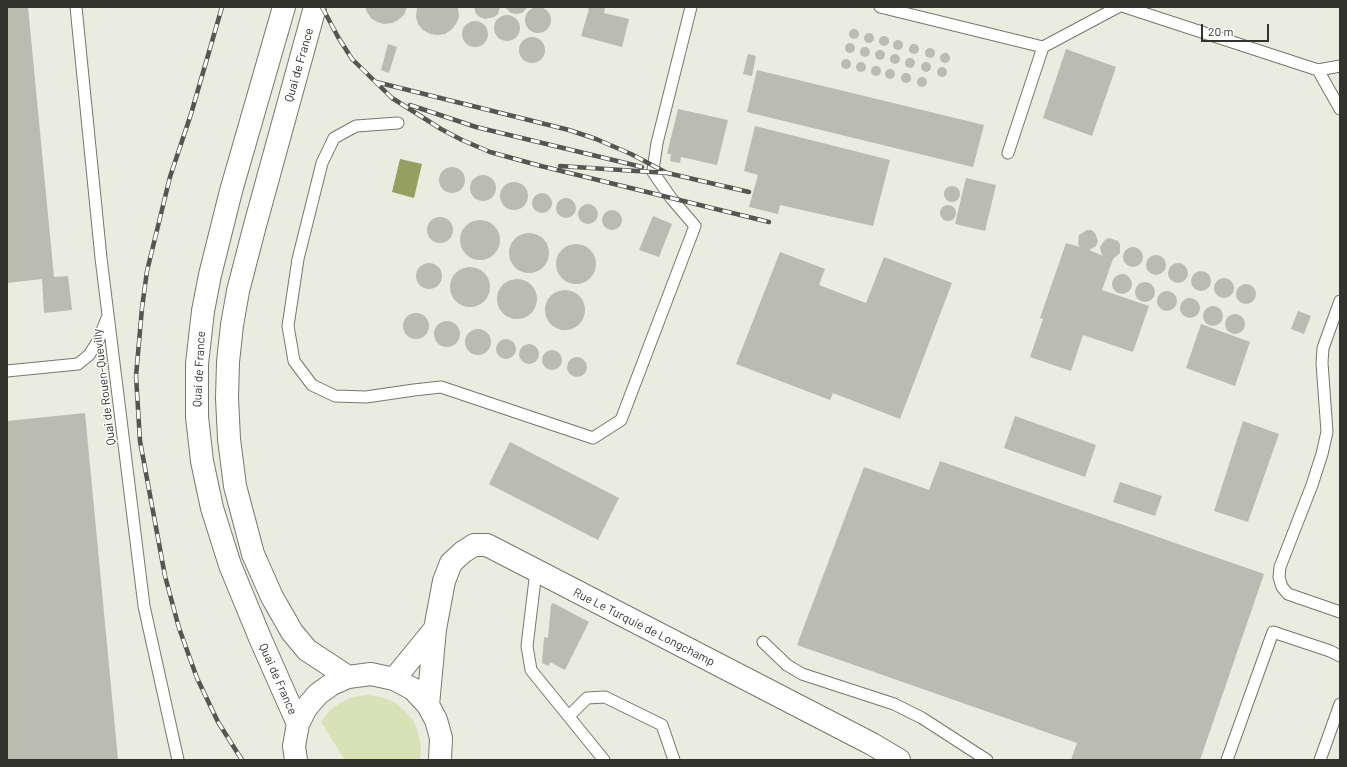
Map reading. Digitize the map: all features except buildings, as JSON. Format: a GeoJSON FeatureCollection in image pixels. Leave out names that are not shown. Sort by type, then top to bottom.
{"type":"FeatureCollection","features":[{"type":"Feature","properties":{"kind":"main road","name":"Quai de France"},"geometry":{"type":"LineString","coordinates":[[284,7],[231,192],[210,275],[203,311],[197,364],[197,417],[202,461],[212,508],[230,565],[298,724]]}},
{"type":"Feature","properties":{"kind":"main road","name":"Quai de France"},"geometry":{"type":"LineString","coordinates":[[315,7],[238,291],[228,362],[227,398],[229,439],[235,486],[253,554],[272,597],[292,632],[307,650],[348,677]]}},
{"type":"Feature","properties":{"kind":"main road","name":"Rue Le Turquié de Longchamp"},"geometry":{"type":"LineString","coordinates":[[428,705],[435,629],[444,581],[451,563],[462,552],[474,545],[487,545],[872,744],[899,760]]}},
{"type":"Feature","properties":{"kind":"main road","name":"Rue Le Turquié de Longchamp"},"geometry":{"type":"LineString","coordinates":[[394,679],[435,629]]}},
{"type":"Feature","properties":{"kind":"main road"},"geometry":{"type":"LineString","coordinates":[[296,760],[294,746],[298,724],[306,708],[318,694],[332,684],[348,677],[371,674],[394,679],[413,689],[428,705],[436,720],[441,738],[440,760]]}},
{"type":"Feature","properties":{"kind":"lane","name":"Quai de Rouen-Quevilly"},"geometry":{"type":"LineString","coordinates":[[76,7],[108,315],[144,606],[178,760]]}},
{"type":"Feature","properties":{"kind":"lane"},"geometry":{"type":"LineString","coordinates":[[398,123],[356,126],[334,138],[322,163],[298,259],[288,326],[294,361],[312,385],[335,396],[366,397],[440,387],[593,438],[621,420],[695,226],[671,198],[652,170],[657,143],[691,7]]}},
{"type":"Feature","properties":{"kind":"lane"},"geometry":{"type":"LineString","coordinates":[[880,7],[1043,47],[1118,7]]}},
{"type":"Feature","properties":{"kind":"lane"},"geometry":{"type":"LineString","coordinates":[[1125,7],[1318,70],[1340,66]]}},
{"type":"Feature","properties":{"kind":"lane"},"geometry":{"type":"LineString","coordinates":[[1008,154],[1043,47]]}},
{"type":"Feature","properties":{"kind":"lane"},"geometry":{"type":"LineString","coordinates":[[1318,70],[1340,109]]}},
{"type":"Feature","properties":{"kind":"lane"},"geometry":{"type":"LineString","coordinates":[[1340,301],[1323,348],[1322,363],[1327,432],[1312,485],[1280,567],[1279,576],[1282,587],[1288,594],[1340,612]]}},
{"type":"Feature","properties":{"kind":"lane"},"geometry":{"type":"LineString","coordinates":[[7,371],[78,364],[89,355],[98,341],[108,315]]}},
{"type":"Feature","properties":{"kind":"lane"},"geometry":{"type":"LineString","coordinates":[[536,571],[527,646],[531,670],[604,760]]}},
{"type":"Feature","properties":{"kind":"lane"},"geometry":{"type":"LineString","coordinates":[[1227,760],[1273,632],[1330,651],[1340,656]]}},
{"type":"Feature","properties":{"kind":"lane"},"geometry":{"type":"LineString","coordinates":[[763,642],[787,665],[802,674],[894,704],[922,718],[986,760]]}},
{"type":"Feature","properties":{"kind":"lane"},"geometry":{"type":"LineString","coordinates":[[569,716],[587,698],[605,696],[662,725],[674,760]]}},
{"type":"Feature","properties":{"kind":"lane"},"geometry":{"type":"LineString","coordinates":[[1320,760],[1340,704]]}},
{"type":"Feature","properties":{"kind":"shaded area"},"geometry":{"type":"Polygon","coordinates":[[[400,159],[422,164],[414,198],[392,192],[400,159]]]}},
{"type":"Feature","properties":{"kind":"shaded area"},"geometry":{"type":"Polygon","coordinates":[[[367,695],[381,697],[394,702],[405,711],[414,722],[419,735],[421,748],[420,760],[345,760],[321,722],[329,711],[340,703],[353,697],[367,695]]]}},
{"type":"Feature","properties":{"kind":"railway"},"geometry":{"type":"LineString","coordinates":[[222,7],[191,114],[170,177],[147,271],[136,376],[140,441],[165,576],[179,628],[197,678],[218,722],[242,760]]}},
{"type":"Feature","properties":{"kind":"railway"},"geometry":{"type":"LineString","coordinates":[[322,7],[352,59],[392,98],[441,129],[462,140],[490,152],[541,166],[769,222]]}},
{"type":"Feature","properties":{"kind":"railway"},"geometry":{"type":"LineString","coordinates":[[376,82],[569,130],[596,139],[631,154],[667,173],[560,166]]}},
{"type":"Feature","properties":{"kind":"railway"},"geometry":{"type":"LineString","coordinates":[[410,105],[476,127],[642,167]]}},
{"type":"Feature","properties":{"kind":"railway"},"geometry":{"type":"LineString","coordinates":[[663,172],[749,192]]}}]}
